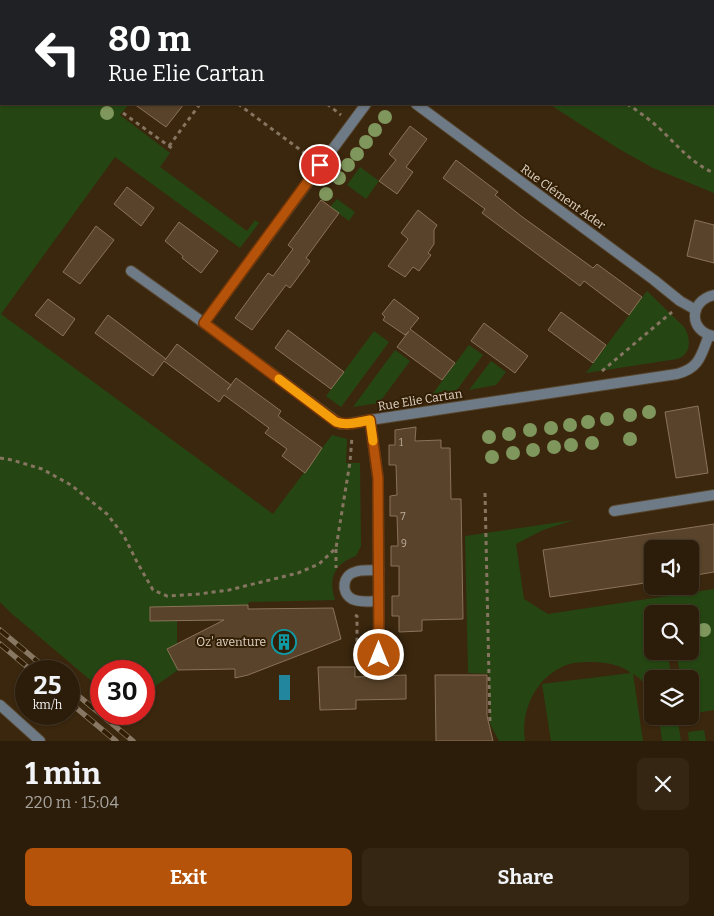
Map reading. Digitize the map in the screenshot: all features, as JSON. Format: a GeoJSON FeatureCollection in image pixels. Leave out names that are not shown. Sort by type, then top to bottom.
{"type":"FeatureCollection","features":[{"type":"Feature","properties":{"kind":"street"},"geometry":{"type":"LineString","coordinates":[[204,323],[365,105]]}},
{"type":"Feature","properties":{"kind":"street","name":"Rue Clément Ader"},"geometry":{"type":"LineString","coordinates":[[417,105],[680,301],[696,310]]}},
{"type":"Feature","properties":{"kind":"street","name":"Rue Elie Cartan"},"geometry":{"type":"LineString","coordinates":[[131,271],[341,424],[677,374],[692,368],[712,335]]}},
{"type":"Feature","properties":{"kind":"street"},"geometry":{"type":"LineString","coordinates":[[712,335],[704,332],[696,322],[695,316],[698,304],[708,296],[714,295]]}},
{"type":"Feature","properties":{"kind":"street"},"geometry":{"type":"LineString","coordinates":[[370,420],[378,478],[379,655]]}},
{"type":"Feature","properties":{"kind":"street"},"geometry":{"type":"LineString","coordinates":[[614,511],[714,495]]}},
{"type":"Feature","properties":{"kind":"street"},"geometry":{"type":"LineString","coordinates":[[379,570],[350,574],[346,578],[344,588],[353,600],[379,601]]}},
{"type":"Feature","properties":{"kind":"street"},"geometry":{"type":"LineString","coordinates":[[0,705],[40,741]]}},
{"type":"Feature","properties":{"kind":"path"},"geometry":{"type":"LineString","coordinates":[[169,146],[199,105]]}},
{"type":"Feature","properties":{"kind":"path"},"geometry":{"type":"LineString","coordinates":[[239,105],[320,165]]}},
{"type":"Feature","properties":{"kind":"path"},"geometry":{"type":"LineString","coordinates":[[628,105],[659,128],[684,154],[714,174]]}},
{"type":"Feature","properties":{"kind":"path"},"geometry":{"type":"LineString","coordinates":[[123,113],[173,149]]}},
{"type":"Feature","properties":{"kind":"path"},"geometry":{"type":"LineString","coordinates":[[590,387],[602,370],[670,314],[680,301]]}},
{"type":"Feature","properties":{"kind":"path"},"geometry":{"type":"LineString","coordinates":[[0,458],[42,469],[71,485],[107,514],[124,536],[153,590],[167,596],[199,594],[229,590],[298,573],[319,564],[336,548],[350,462],[353,423]]}},
{"type":"Feature","properties":{"kind":"path"},"geometry":{"type":"LineString","coordinates":[[485,494],[490,724]]}},
{"type":"Feature","properties":{"kind":"green space"},"geometry":{"type":"Polygon","coordinates":[[[0,105],[128,105],[120,115],[170,153],[160,167],[247,231],[255,220],[259,223],[240,248],[115,157],[1,314],[273,514],[332,435],[347,439],[346,463],[360,463],[361,546],[356,556],[342,563],[335,573],[332,585],[335,600],[249,602],[248,605],[177,607],[177,644],[167,649],[178,670],[155,686],[155,660],[90,660],[90,680],[80,671],[80,660],[67,660],[0,602],[0,105]]]}},
{"type":"Feature","properties":{"kind":"green space"},"geometry":{"type":"Polygon","coordinates":[[[551,105],[714,105],[714,193],[653,168],[619,149],[551,105]]]}},
{"type":"Feature","properties":{"kind":"green space"},"geometry":{"type":"Polygon","coordinates":[[[360,167],[379,181],[366,199],[347,185],[360,167]]]}},
{"type":"Feature","properties":{"kind":"green space"},"geometry":{"type":"Polygon","coordinates":[[[337,199],[355,212],[349,221],[330,207],[337,199]]]}},
{"type":"Feature","properties":{"kind":"green space"},"geometry":{"type":"Polygon","coordinates":[[[647,291],[684,327],[689,341],[688,350],[682,357],[677,359],[586,373],[647,291]]]}},
{"type":"Feature","properties":{"kind":"green space"},"geometry":{"type":"Polygon","coordinates":[[[374,331],[389,342],[341,407],[326,396],[374,331]]]}},
{"type":"Feature","properties":{"kind":"green space"},"geometry":{"type":"Polygon","coordinates":[[[469,345],[483,355],[456,391],[431,396],[469,345]]]}},
{"type":"Feature","properties":{"kind":"green space"},"geometry":{"type":"Polygon","coordinates":[[[395,350],[410,361],[379,403],[353,407],[395,350]]]}},
{"type":"Feature","properties":{"kind":"green space"},"geometry":{"type":"Polygon","coordinates":[[[491,361],[506,372],[496,385],[469,390],[491,361]]]}},
{"type":"Feature","properties":{"kind":"green space"},"geometry":{"type":"Polygon","coordinates":[[[574,520],[543,530],[516,544],[524,599],[548,614],[674,595],[699,595],[699,591],[714,589],[714,710],[699,712],[699,670],[679,670],[678,660],[699,660],[699,605],[644,605],[644,660],[669,660],[670,670],[644,670],[644,683],[633,674],[643,741],[551,741],[542,684],[631,673],[623,668],[605,663],[579,662],[569,664],[548,676],[533,695],[525,717],[525,741],[499,741],[490,724],[489,674],[468,673],[465,536],[574,520]]]}},
{"type":"Feature","properties":{"kind":"green space"},"geometry":{"type":"Polygon","coordinates":[[[660,725],[678,725],[681,741],[662,741],[660,725]]]}},
{"type":"Feature","properties":{"kind":"green space"},"geometry":{"type":"Polygon","coordinates":[[[704,730],[706,741],[689,741],[688,732],[704,730]]]}},
{"type":"Feature","properties":{"kind":"water"},"geometry":{"type":"Polygon","coordinates":[[[279,675],[290,675],[290,700],[279,700],[279,675]]]}},
{"type":"Feature","properties":{"kind":"building"},"geometry":{"type":"Polygon","coordinates":[[[135,105],[183,105],[166,127],[135,105]]]}},
{"type":"Feature","properties":{"kind":"building"},"geometry":{"type":"Polygon","coordinates":[[[410,126],[427,139],[406,167],[413,172],[397,194],[379,181],[396,160],[389,154],[410,126]]]}},
{"type":"Feature","properties":{"kind":"building"},"geometry":{"type":"Polygon","coordinates":[[[456,160],[498,192],[495,195],[521,216],[593,268],[597,264],[642,297],[629,315],[584,281],[580,286],[482,213],[485,209],[443,178],[456,160]]]}},
{"type":"Feature","properties":{"kind":"building"},"geometry":{"type":"Polygon","coordinates":[[[127,187],[154,208],[141,226],[114,204],[127,187]]]}},
{"type":"Feature","properties":{"kind":"building"},"geometry":{"type":"Polygon","coordinates":[[[321,200],[339,213],[306,258],[310,261],[290,288],[286,285],[252,330],[235,318],[268,273],[273,276],[293,249],[288,245],[321,200]]]}},
{"type":"Feature","properties":{"kind":"building"},"geometry":{"type":"Polygon","coordinates":[[[418,210],[437,225],[434,230],[434,244],[428,253],[431,255],[419,271],[413,267],[405,277],[388,266],[408,239],[401,233],[418,210]]]}},
{"type":"Feature","properties":{"kind":"building"},"geometry":{"type":"Polygon","coordinates":[[[695,220],[714,225],[714,263],[687,256],[695,220]]]}},
{"type":"Feature","properties":{"kind":"building"},"geometry":{"type":"Polygon","coordinates":[[[179,222],[218,251],[201,273],[165,241],[179,222]]]}},
{"type":"Feature","properties":{"kind":"building"},"geometry":{"type":"Polygon","coordinates":[[[96,226],[114,240],[80,284],[63,272],[96,226]]]}},
{"type":"Feature","properties":{"kind":"building"},"geometry":{"type":"Polygon","coordinates":[[[48,299],[75,319],[63,336],[35,315],[48,299]]]}},
{"type":"Feature","properties":{"kind":"building"},"geometry":{"type":"Polygon","coordinates":[[[394,299],[419,318],[410,329],[455,363],[442,380],[397,347],[409,331],[405,335],[383,320],[385,317],[382,314],[394,299]]]}},
{"type":"Feature","properties":{"kind":"building"},"geometry":{"type":"Polygon","coordinates":[[[561,312],[606,345],[593,363],[548,330],[561,312]]]}},
{"type":"Feature","properties":{"kind":"building"},"geometry":{"type":"Polygon","coordinates":[[[108,315],[166,359],[177,344],[231,385],[236,378],[281,411],[278,416],[322,448],[305,473],[282,456],[287,449],[265,433],[269,428],[224,395],[219,402],[164,361],[153,376],[95,333],[108,315]]]}},
{"type":"Feature","properties":{"kind":"building"},"geometry":{"type":"Polygon","coordinates":[[[484,323],[528,356],[515,373],[471,341],[484,323]]]}},
{"type":"Feature","properties":{"kind":"building"},"geometry":{"type":"Polygon","coordinates":[[[288,330],[344,372],[331,389],[275,348],[288,330]]]}},
{"type":"Feature","properties":{"kind":"building"},"geometry":{"type":"Polygon","coordinates":[[[698,406],[708,473],[676,478],[665,412],[698,406]]]}},
{"type":"Feature","properties":{"kind":"building"},"geometry":{"type":"Polygon","coordinates":[[[416,427],[415,441],[441,440],[441,448],[450,448],[451,499],[461,499],[463,619],[422,620],[422,631],[399,632],[399,616],[392,616],[392,596],[399,596],[399,566],[391,566],[391,546],[398,546],[397,516],[390,516],[390,496],[397,495],[396,465],[389,465],[389,445],[395,445],[395,430],[416,427]]]}},
{"type":"Feature","properties":{"kind":"building"},"geometry":{"type":"Polygon","coordinates":[[[714,524],[714,572],[699,574],[699,540],[644,540],[644,583],[550,597],[543,550],[714,524]]]}},
{"type":"Feature","properties":{"kind":"building","name":"Oz' aventure"},"geometry":{"type":"Polygon","coordinates":[[[248,605],[248,609],[333,608],[341,639],[248,675],[235,678],[235,669],[178,670],[167,649],[224,620],[150,621],[150,607],[248,605]]]}},
{"type":"Feature","properties":{"kind":"building"},"geometry":{"type":"Polygon","coordinates":[[[318,667],[355,667],[355,677],[406,675],[406,699],[356,700],[356,709],[320,710],[318,667]]]}},
{"type":"Feature","properties":{"kind":"building"},"geometry":{"type":"Polygon","coordinates":[[[435,675],[487,675],[487,716],[493,741],[436,741],[435,675]]]}},
{"type":"Feature","properties":{"kind":"railway"},"geometry":{"type":"LineString","coordinates":[[0,630],[36,660]]}},
{"type":"Feature","properties":{"kind":"railway"},"geometry":{"type":"LineString","coordinates":[[0,644],[19,660]]}},
{"type":"Feature","properties":{"kind":"railway"},"geometry":{"type":"LineString","coordinates":[[80,697],[133,741]]}},
{"type":"Feature","properties":{"kind":"railway"},"geometry":{"type":"LineString","coordinates":[[80,711],[116,741]]}},
{"type":"Feature","properties":{"kind":"slow traffic"},"geometry":{"type":"LineString","coordinates":[[279,379],[336,422],[347,424],[370,420],[373,441]]}},
{"type":"Feature","properties":{"kind":"place","name":"Oz' aventure"},"geometry":{"type":"Point","coordinates":[284,642]}},
{"type":"Feature","properties":{"kind":"route"},"geometry":{"type":"LineString","coordinates":[[320,165],[204,323],[336,422],[347,424],[370,420],[378,478],[379,655]]}}]}
